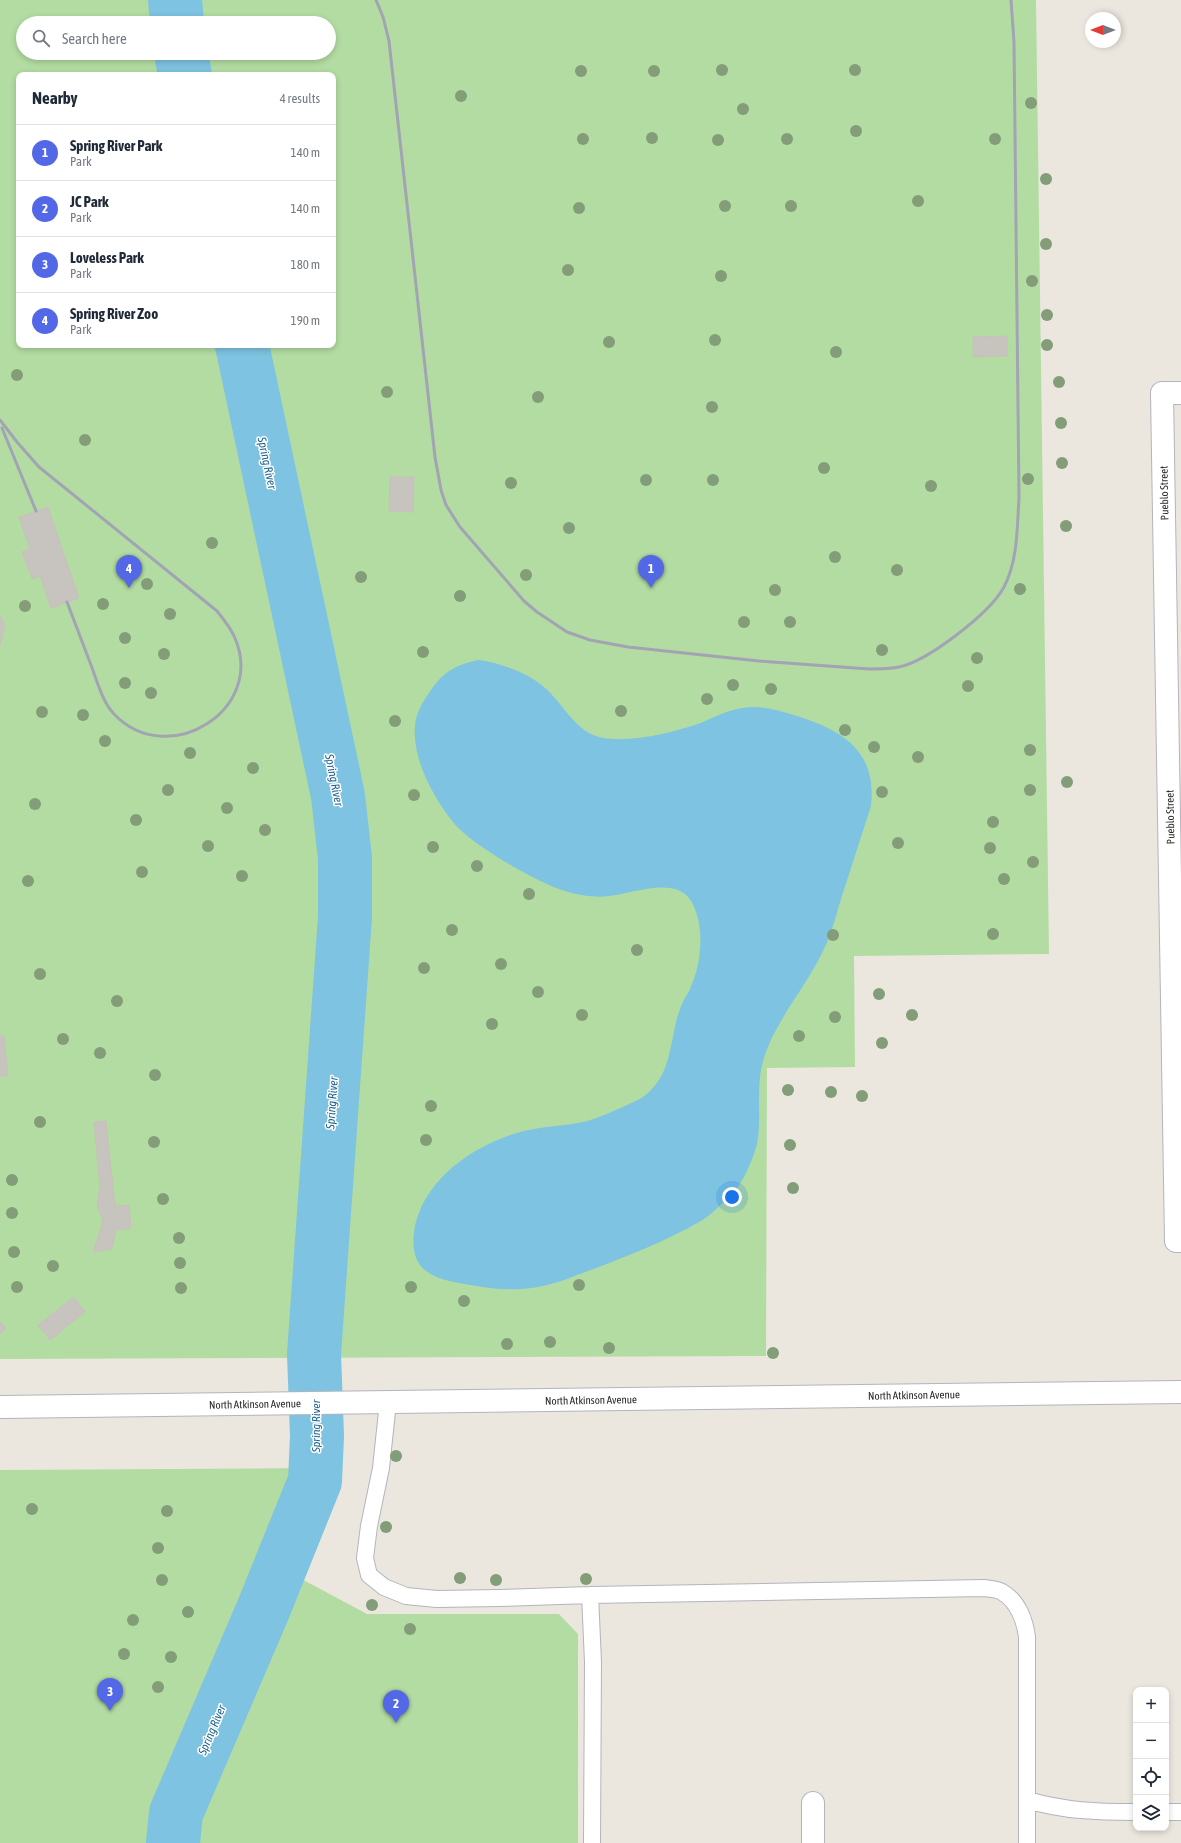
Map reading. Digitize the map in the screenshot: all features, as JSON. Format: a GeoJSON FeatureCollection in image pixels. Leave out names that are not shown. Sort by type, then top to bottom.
{"type":"FeatureCollection","features":[{"type":"Feature","properties":{"kind":"main road","name":"Pueblo Street"},"geometry":{"type":"LineString","coordinates":[[1172,393],[1178,1241]]}},
{"type":"Feature","properties":{"kind":"main road","name":"North Atkinson Avenue"},"geometry":{"type":"LineString","coordinates":[[0,1407],[1181,1392]]}},
{"type":"Feature","properties":{"kind":"main road"},"geometry":{"type":"LineString","coordinates":[[813,1802],[813,1843]]}},
{"type":"Feature","properties":{"kind":"lane"},"geometry":{"type":"LineString","coordinates":[[388,1402],[381,1468],[369,1526],[365,1558],[369,1575],[384,1587],[406,1596],[437,1599],[984,1588],[1001,1591],[1010,1597],[1026,1624],[1027,1637],[1027,1843]]}},
{"type":"Feature","properties":{"kind":"lane"},"geometry":{"type":"LineString","coordinates":[[590,1595],[593,1662],[592,1843]]}},
{"type":"Feature","properties":{"kind":"lane"},"geometry":{"type":"LineString","coordinates":[[1027,1800],[1052,1807],[1075,1810],[1133,1812]]}},
{"type":"Feature","properties":{"kind":"lane"},"geometry":{"type":"LineString","coordinates":[[1169,1812],[1181,1812]]}},
{"type":"Feature","properties":{"kind":"green space"},"geometry":{"type":"Polygon","coordinates":[[[0,0],[1036,0],[1049,954],[854,956],[855,1067],[767,1068],[766,1356],[0,1359],[0,0]]]}},
{"type":"Feature","properties":{"kind":"green space"},"geometry":{"type":"Polygon","coordinates":[[[316,1468],[315,1481],[281,1568],[367,1614],[559,1614],[578,1634],[578,1843],[0,1843],[0,1470],[316,1468]]]}},
{"type":"Feature","properties":{"kind":"water"},"geometry":{"type":"Polygon","coordinates":[[[478,660],[494,663],[530,677],[551,693],[583,729],[590,734],[610,739],[636,738],[662,734],[698,724],[731,710],[750,707],[769,708],[794,715],[827,728],[853,745],[862,757],[868,770],[871,787],[871,806],[829,937],[817,964],[773,1035],[762,1065],[760,1075],[757,1144],[750,1165],[739,1186],[705,1219],[660,1242],[617,1260],[551,1284],[518,1289],[488,1288],[448,1281],[430,1273],[423,1268],[418,1262],[413,1244],[414,1232],[419,1212],[429,1194],[442,1177],[458,1163],[495,1141],[539,1128],[584,1122],[609,1113],[645,1096],[658,1081],[668,1060],[675,1025],[684,1000],[690,990],[698,966],[700,955],[700,932],[695,910],[691,901],[684,893],[675,889],[664,887],[604,897],[587,896],[565,891],[538,880],[505,862],[474,841],[453,822],[438,801],[425,777],[417,751],[415,725],[418,713],[424,701],[439,680],[449,671],[478,660]]]}},
{"type":"Feature","properties":{"kind":"building"},"geometry":{"type":"Polygon","coordinates":[[[1007,336],[1007,356],[973,357],[973,337],[1007,336]]]}},
{"type":"Feature","properties":{"kind":"building"},"geometry":{"type":"Polygon","coordinates":[[[390,477],[414,477],[413,512],[389,511],[390,477]]]}},
{"type":"Feature","properties":{"kind":"building"},"geometry":{"type":"Polygon","coordinates":[[[48,507],[79,598],[51,608],[40,576],[32,579],[22,552],[30,549],[19,517],[48,507]]]}},
{"type":"Feature","properties":{"kind":"building"},"geometry":{"type":"Polygon","coordinates":[[[0,615],[5,625],[0,645],[0,615]]]}},
{"type":"Feature","properties":{"kind":"building"},"geometry":{"type":"Polygon","coordinates":[[[0,1036],[4,1036],[8,1076],[0,1076],[0,1036]]]}},
{"type":"Feature","properties":{"kind":"building"},"geometry":{"type":"Polygon","coordinates":[[[106,1121],[113,1186],[100,1187],[94,1122],[106,1121]]]}},
{"type":"Feature","properties":{"kind":"building"},"geometry":{"type":"Polygon","coordinates":[[[113,1186],[115,1206],[129,1205],[131,1228],[116,1230],[112,1249],[93,1252],[103,1221],[97,1206],[100,1187],[113,1186]]]}},
{"type":"Feature","properties":{"kind":"building"},"geometry":{"type":"Polygon","coordinates":[[[74,1297],[85,1312],[50,1340],[38,1325],[74,1297]]]}},
{"type":"Feature","properties":{"kind":"building"},"geometry":{"type":"Polygon","coordinates":[[[0,1321],[6,1329],[0,1334],[0,1321]]]}},
{"type":"Feature","properties":{"kind":"waterway","name":"Spring River"},"geometry":{"type":"LineString","coordinates":[[175,0],[176,16]]}},
{"type":"Feature","properties":{"kind":"waterway","name":"Spring River"},"geometry":{"type":"LineString","coordinates":[[182,60],[184,72]]}},
{"type":"Feature","properties":{"kind":"waterway","name":"Spring River"},"geometry":{"type":"LineString","coordinates":[[173,1843],[176,1813],[263,1610],[315,1481],[317,1436],[314,1354],[345,917],[345,858],[338,796],[243,348]]}},
{"type":"Feature","properties":{"kind":"railway"},"geometry":{"type":"LineString","coordinates":[[376,0],[383,17],[389,41],[435,457],[441,490],[446,505],[460,527],[524,601],[537,612],[567,632],[590,640],[628,647],[759,661],[869,669],[899,667],[926,656],[941,646],[972,622],[997,598],[1009,577],[1012,566],[1017,532],[1019,498],[1014,42],[1011,0]]}},
{"type":"Feature","properties":{"kind":"railway"},"geometry":{"type":"LineString","coordinates":[[0,420],[39,467],[217,611],[234,636],[241,663],[237,687],[225,708],[207,724],[185,734],[160,736],[136,730],[114,714],[106,703],[100,691],[67,602]]}},
{"type":"Feature","properties":{"kind":"railway"},"geometry":{"type":"LineString","coordinates":[[2,428],[36,511]]}},
{"type":"Feature","properties":{"kind":"place","name":"Spring River Zoo"},"geometry":{"type":"Point","coordinates":[129,588]}},
{"type":"Feature","properties":{"kind":"place","name":"Spring River Park"},"geometry":{"type":"Point","coordinates":[651,588]}},
{"type":"Feature","properties":{"kind":"place","name":"Loveless Park"},"geometry":{"type":"Point","coordinates":[110,1711]}},
{"type":"Feature","properties":{"kind":"place","name":"JC Park"},"geometry":{"type":"Point","coordinates":[396,1723]}}]}
